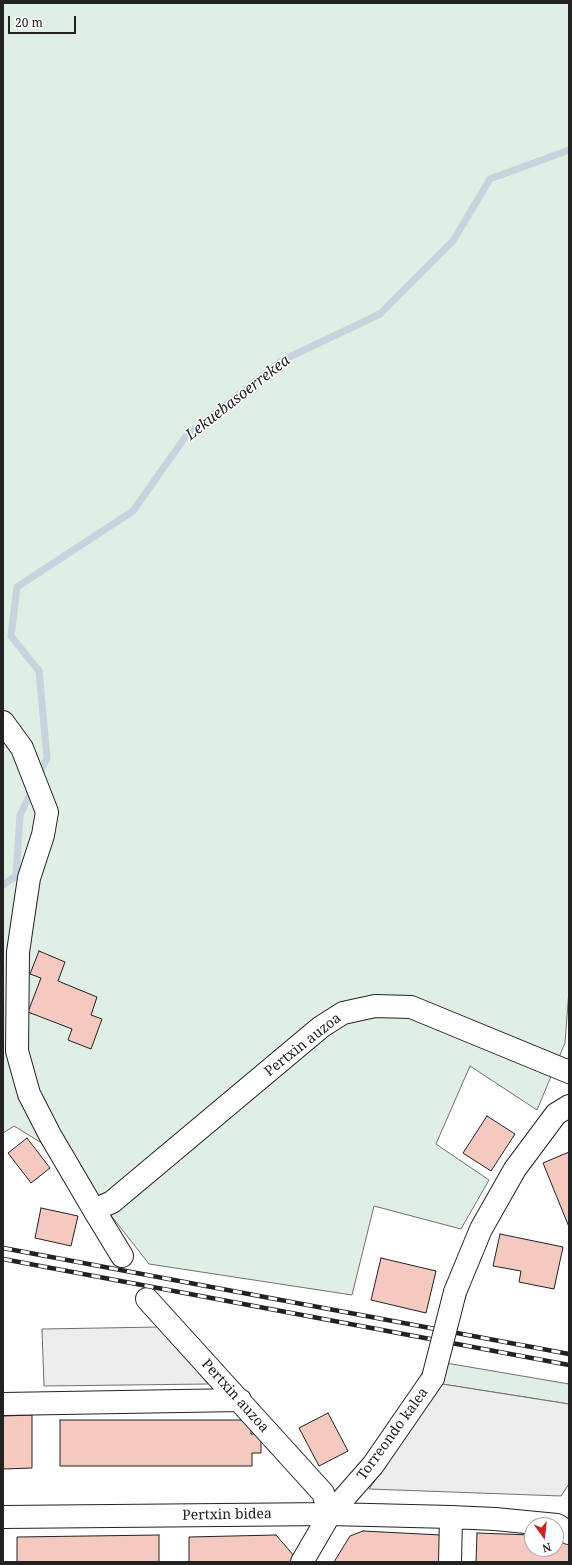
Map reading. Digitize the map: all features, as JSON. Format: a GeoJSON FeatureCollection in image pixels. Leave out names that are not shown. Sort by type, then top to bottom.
{"type":"FeatureCollection","features":[{"type":"Feature","properties":{"kind":"street"},"geometry":{"type":"LineString","coordinates":[[3,722],[22,748],[47,812],[43,835],[29,878],[18,952],[17,1051],[29,1094],[50,1135],[122,1256]]}},
{"type":"Feature","properties":{"kind":"street","name":"Pertxin auzoa"},"geometry":{"type":"LineString","coordinates":[[94,1210],[112,1202],[321,1027],[343,1013],[375,1006],[411,1007],[569,1072]]}},
{"type":"Feature","properties":{"kind":"street","name":"Torreondo kalea"},"geometry":{"type":"LineString","coordinates":[[302,1562],[330,1514],[373,1465],[433,1378],[455,1292],[481,1229],[516,1169],[556,1114],[569,1106]]}},
{"type":"Feature","properties":{"kind":"street","name":"Pertxin auzoa"},"geometry":{"type":"LineString","coordinates":[[147,1299],[323,1493],[330,1514]]}},
{"type":"Feature","properties":{"kind":"street"},"geometry":{"type":"LineString","coordinates":[[3,1404],[240,1400]]}},
{"type":"Feature","properties":{"kind":"street","name":"Pertxin bidea"},"geometry":{"type":"LineString","coordinates":[[3,1517],[330,1514],[495,1518],[557,1524],[569,1534]]}},
{"type":"Feature","properties":{"kind":"street"},"geometry":{"type":"LineString","coordinates":[[450,1562],[451,1517]]}},
{"type":"Feature","properties":{"kind":"green space"},"geometry":{"type":"Polygon","coordinates":[[[3,3],[569,3],[569,990],[565,1043],[537,1110],[470,1066],[436,1144],[489,1180],[461,1229],[374,1206],[352,1295],[149,1264],[66,1158],[14,1126],[3,1133],[3,3]]]}},
{"type":"Feature","properties":{"kind":"green space"},"geometry":{"type":"Polygon","coordinates":[[[446,1363],[569,1384],[569,1404],[442,1384],[446,1363]]]}},
{"type":"Feature","properties":{"kind":"shaded area"},"geometry":{"type":"Polygon","coordinates":[[[160,1327],[208,1384],[44,1386],[42,1329],[160,1327]]]}},
{"type":"Feature","properties":{"kind":"shaded area"},"geometry":{"type":"Polygon","coordinates":[[[442,1384],[569,1404],[569,1484],[561,1496],[369,1489],[442,1384]]]}},
{"type":"Feature","properties":{"kind":"building"},"geometry":{"type":"Polygon","coordinates":[[[39,951],[65,962],[58,981],[97,997],[91,1015],[102,1019],[91,1049],[68,1040],[72,1029],[28,1012],[41,978],[30,974],[39,951]]]}},
{"type":"Feature","properties":{"kind":"building"},"geometry":{"type":"Polygon","coordinates":[[[487,1116],[515,1134],[491,1171],[463,1153],[487,1116]]]}},
{"type":"Feature","properties":{"kind":"building"},"geometry":{"type":"Polygon","coordinates":[[[27,1138],[50,1168],[31,1183],[8,1153],[27,1138]]]}},
{"type":"Feature","properties":{"kind":"building"},"geometry":{"type":"Polygon","coordinates":[[[569,1152],[569,1227],[543,1163],[569,1152]]]}},
{"type":"Feature","properties":{"kind":"building"},"geometry":{"type":"Polygon","coordinates":[[[41,1208],[78,1216],[71,1246],[35,1238],[41,1208]]]}},
{"type":"Feature","properties":{"kind":"building"},"geometry":{"type":"Polygon","coordinates":[[[500,1234],[563,1247],[554,1289],[519,1282],[521,1271],[493,1266],[500,1234]]]}},
{"type":"Feature","properties":{"kind":"building"},"geometry":{"type":"Polygon","coordinates":[[[381,1258],[436,1271],[426,1313],[371,1300],[381,1258]]]}},
{"type":"Feature","properties":{"kind":"building"},"geometry":{"type":"Polygon","coordinates":[[[328,1413],[348,1451],[319,1466],[299,1428],[328,1413]]]}},
{"type":"Feature","properties":{"kind":"building"},"geometry":{"type":"Polygon","coordinates":[[[32,1415],[32,1468],[3,1469],[3,1416],[32,1415]]]}},
{"type":"Feature","properties":{"kind":"building"},"geometry":{"type":"Polygon","coordinates":[[[60,1420],[251,1420],[251,1434],[261,1434],[261,1453],[252,1453],[252,1466],[60,1466],[60,1420]]]}},
{"type":"Feature","properties":{"kind":"building"},"geometry":{"type":"Polygon","coordinates":[[[363,1531],[441,1535],[440,1562],[334,1562],[350,1536],[363,1531]]]}},
{"type":"Feature","properties":{"kind":"building"},"geometry":{"type":"Polygon","coordinates":[[[477,1533],[524,1535],[524,1557],[564,1557],[564,1541],[569,1544],[569,1562],[476,1562],[477,1533]]]}},
{"type":"Feature","properties":{"kind":"building"},"geometry":{"type":"Polygon","coordinates":[[[159,1535],[159,1562],[17,1562],[17,1537],[159,1535]]]}},
{"type":"Feature","properties":{"kind":"building"},"geometry":{"type":"Polygon","coordinates":[[[276,1535],[295,1557],[292,1562],[189,1562],[189,1537],[276,1535]]]}},
{"type":"Feature","properties":{"kind":"waterway","name":"Lekuebasoerrekea"},"geometry":{"type":"LineString","coordinates":[[38,777],[47,758],[39,671],[11,636],[17,587],[133,511],[186,436],[281,361],[380,314],[453,241],[490,179],[569,150]]}},
{"type":"Feature","properties":{"kind":"waterway","name":"Lekuebasoerrekea"},"geometry":{"type":"LineString","coordinates":[[3,885],[16,876],[20,815],[33,788]]}},
{"type":"Feature","properties":{"kind":"railway"},"geometry":{"type":"LineString","coordinates":[[3,1248],[569,1354]]}},
{"type":"Feature","properties":{"kind":"railway"},"geometry":{"type":"LineString","coordinates":[[3,1259],[569,1365]]}}]}
